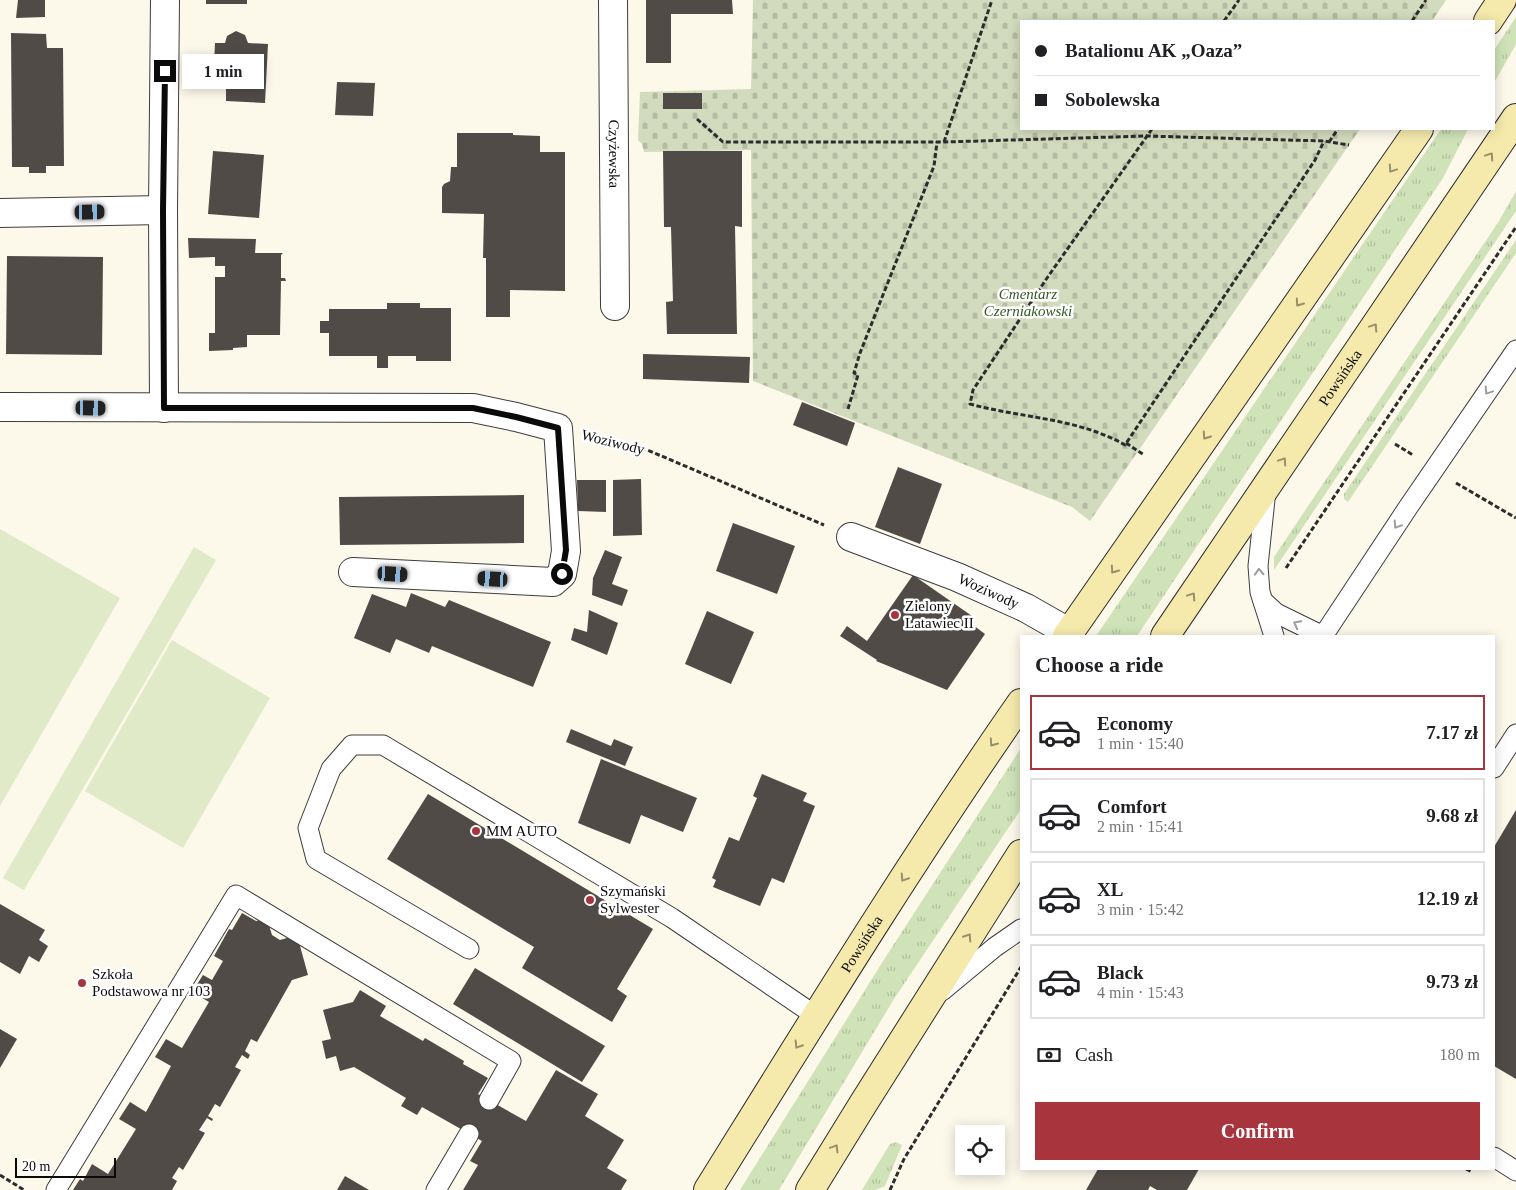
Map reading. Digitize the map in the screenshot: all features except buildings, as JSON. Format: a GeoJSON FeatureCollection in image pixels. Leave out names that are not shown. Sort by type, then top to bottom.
{"type":"FeatureCollection","features":[{"type":"Feature","properties":{"kind":"main road"},"geometry":{"type":"LineString","coordinates":[[1489,20],[1502,0]]}},
{"type":"Feature","properties":{"kind":"main road","name":"Powsińska"},"geometry":{"type":"LineString","coordinates":[[1166,635],[1516,118]]}},
{"type":"Feature","properties":{"kind":"main road"},"geometry":{"type":"LineString","coordinates":[[1069,635],[1418,130]]}},
{"type":"Feature","properties":{"kind":"main road","name":"Powsińska"},"geometry":{"type":"LineString","coordinates":[[708,1190],[816,1016],[958,794],[1020,704]]}},
{"type":"Feature","properties":{"kind":"main road"},"geometry":{"type":"LineString","coordinates":[[810,1190],[1020,856]]}},
{"type":"Feature","properties":{"kind":"street"},"geometry":{"type":"LineString","coordinates":[[164,408],[165,0]]}},
{"type":"Feature","properties":{"kind":"street","name":"Czyżewska"},"geometry":{"type":"LineString","coordinates":[[613,0],[616,306]]}},
{"type":"Feature","properties":{"kind":"street"},"geometry":{"type":"LineString","coordinates":[[0,213],[163,210]]}},
{"type":"Feature","properties":{"kind":"street"},"geometry":{"type":"LineString","coordinates":[[0,407],[473,408],[558,428],[566,550],[562,574],[552,582],[353,572]]}},
{"type":"Feature","properties":{"kind":"street","name":"Woziwody"},"geometry":{"type":"LineString","coordinates":[[851,537],[957,577],[1026,608],[1069,635]]}},
{"type":"Feature","properties":{"kind":"lane"},"geometry":{"type":"LineString","coordinates":[[1324,635],[1516,350]]}},
{"type":"Feature","properties":{"kind":"lane"},"geometry":{"type":"LineString","coordinates":[[1266,485],[1258,566],[1260,592],[1274,635]]}},
{"type":"Feature","properties":{"kind":"lane"},"geometry":{"type":"LineString","coordinates":[[1263,601],[1276,613],[1321,635]]}},
{"type":"Feature","properties":{"kind":"lane"},"geometry":{"type":"LineString","coordinates":[[1495,766],[1516,734]]}},
{"type":"Feature","properties":{"kind":"lane"},"geometry":{"type":"LineString","coordinates":[[469,949],[316,859],[308,828],[330,769],[352,745],[383,744],[672,918],[816,1016]]}},
{"type":"Feature","properties":{"kind":"lane"},"geometry":{"type":"LineString","coordinates":[[56,1190],[236,895],[511,1061],[489,1100]]}},
{"type":"Feature","properties":{"kind":"lane"},"geometry":{"type":"LineString","coordinates":[[924,1007],[994,946],[1020,930]]}},
{"type":"Feature","properties":{"kind":"lane"},"geometry":{"type":"LineString","coordinates":[[436,1190],[469,1134]]}},
{"type":"Feature","properties":{"kind":"lane"},"geometry":{"type":"LineString","coordinates":[[1495,1158],[1516,1171]]}},
{"type":"Feature","properties":{"kind":"path"},"geometry":{"type":"LineString","coordinates":[[944,142],[992,0]]}},
{"type":"Feature","properties":{"kind":"path"},"geometry":{"type":"LineString","coordinates":[[1225,20],[1239,0]]}},
{"type":"Feature","properties":{"kind":"path"},"geometry":{"type":"LineString","coordinates":[[1413,20],[1426,0]]}},
{"type":"Feature","properties":{"kind":"path"},"geometry":{"type":"LineString","coordinates":[[697,119],[723,142],[944,142],[1147,136],[1324,141],[1349,145]]}},
{"type":"Feature","properties":{"kind":"path"},"geometry":{"type":"LineString","coordinates":[[1144,455],[1126,443],[1125,445],[1100,432],[1083,427],[998,412],[970,404],[973,390],[1151,130]]}},
{"type":"Feature","properties":{"kind":"path"},"geometry":{"type":"LineString","coordinates":[[1329,142],[1337,130]]}},
{"type":"Feature","properties":{"kind":"path"},"geometry":{"type":"LineString","coordinates":[[1126,443],[1315,160],[1324,141]]}},
{"type":"Feature","properties":{"kind":"path"},"geometry":{"type":"LineString","coordinates":[[848,408],[858,376],[854,374],[860,353],[934,166],[937,142]]}},
{"type":"Feature","properties":{"kind":"path"},"geometry":{"type":"LineString","coordinates":[[1263,601],[1516,227]]}},
{"type":"Feature","properties":{"kind":"path","name":"Woziwody"},"geometry":{"type":"LineString","coordinates":[[558,428],[645,449],[851,537]]}},
{"type":"Feature","properties":{"kind":"path"},"geometry":{"type":"LineString","coordinates":[[1395,444],[1416,458]]}},
{"type":"Feature","properties":{"kind":"path"},"geometry":{"type":"LineString","coordinates":[[1456,483],[1516,518]]}},
{"type":"Feature","properties":{"kind":"path"},"geometry":{"type":"LineString","coordinates":[[890,1190],[904,1159],[1020,968]]}},
{"type":"Feature","properties":{"kind":"path"},"geometry":{"type":"LineString","coordinates":[[0,1175],[24,1190]]}},
{"type":"Feature","properties":{"kind":"green space","name":"Cmentarz Czerniakowski"},"geometry":{"type":"Polygon","coordinates":[[[753,0],[1446,0],[1433,20],[1020,20],[1020,130],[1359,130],[1090,521],[1072,507],[753,381],[751,150],[644,152],[642,144],[638,140],[640,92],[751,89],[753,0]]]}},
{"type":"Feature","properties":{"kind":"green space"},"geometry":{"type":"Polygon","coordinates":[[[1516,17],[1516,44],[1495,81],[1495,48],[1516,17]]]}},
{"type":"Feature","properties":{"kind":"green space"},"geometry":{"type":"Polygon","coordinates":[[[1440,130],[1467,130],[1443,178],[1138,635],[1097,635],[1440,130]]]}},
{"type":"Feature","properties":{"kind":"green space"},"geometry":{"type":"Polygon","coordinates":[[[1516,191],[1516,211],[1274,570],[1274,557],[1499,221],[1516,191]]]}},
{"type":"Feature","properties":{"kind":"green space"},"geometry":{"type":"Polygon","coordinates":[[[1516,240],[1516,253],[1348,502],[1344,499],[1344,494],[1516,240]]]}},
{"type":"Feature","properties":{"kind":"green space"},"geometry":{"type":"Polygon","coordinates":[[[0,529],[120,598],[0,806],[0,529]]]}},
{"type":"Feature","properties":{"kind":"green space"},"geometry":{"type":"Polygon","coordinates":[[[194,547],[216,560],[24,890],[3,878],[194,547]]]}},
{"type":"Feature","properties":{"kind":"green space"},"geometry":{"type":"Polygon","coordinates":[[[172,640],[270,698],[183,848],[85,791],[172,640]]]}},
{"type":"Feature","properties":{"kind":"green space"},"geometry":{"type":"Polygon","coordinates":[[[1020,750],[1020,810],[894,999],[779,1190],[740,1190],[885,958],[1020,750]]]}},
{"type":"Feature","properties":{"kind":"green space"},"geometry":{"type":"Polygon","coordinates":[[[896,1142],[902,1145],[885,1186],[875,1190],[862,1190],[890,1144],[896,1142]]]}},
{"type":"Feature","properties":{"kind":"place","name":"Zielony Latawiec II"},"geometry":{"type":"Point","coordinates":[895,615]}},
{"type":"Feature","properties":{"kind":"place","name":"MM AUTO"},"geometry":{"type":"Point","coordinates":[476,831]}},
{"type":"Feature","properties":{"kind":"place","name":"Szymański Sylwester"},"geometry":{"type":"Point","coordinates":[590,900]}},
{"type":"Feature","properties":{"kind":"place","name":"Szkoła Podstawowa nr 103"},"geometry":{"type":"Point","coordinates":[82,983]}},
{"type":"Feature","properties":{"kind":"route"},"geometry":{"type":"LineString","coordinates":[[165,71],[163,210],[164,408],[473,408],[558,428],[566,550],[562,574]]}}]}
